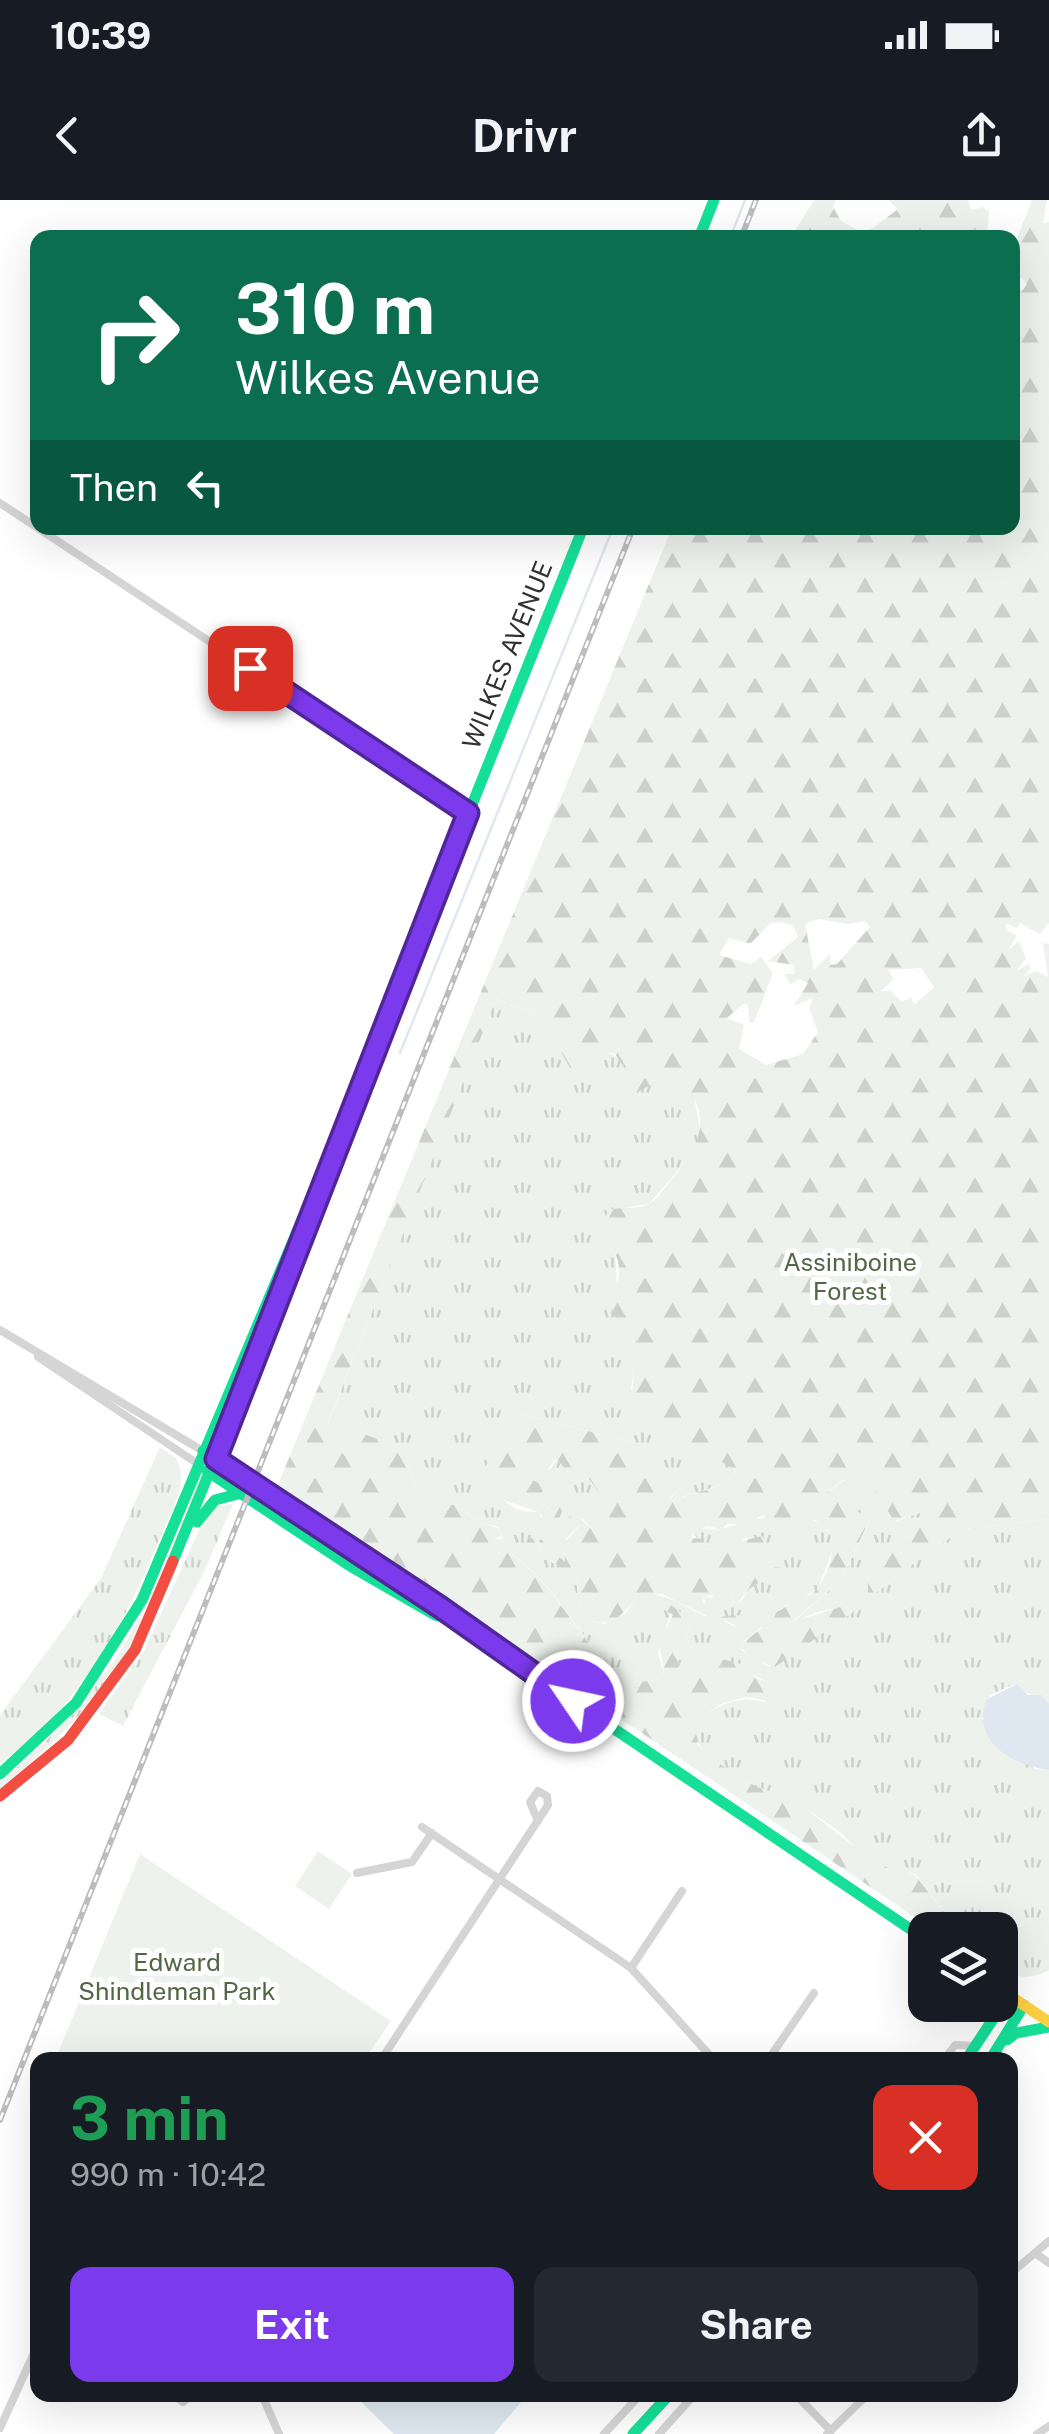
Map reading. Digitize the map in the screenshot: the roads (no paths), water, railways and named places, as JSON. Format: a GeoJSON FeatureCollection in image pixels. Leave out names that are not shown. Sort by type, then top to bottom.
{"type":"FeatureCollection","features":[{"type":"Feature","properties":{"kind":"main road"},"geometry":{"type":"LineString","coordinates":[[702,230],[714,200]]}},
{"type":"Feature","properties":{"kind":"main road","name":"WILKES AVENUE"},"geometry":{"type":"LineString","coordinates":[[173,1565],[316,1212],[340,1134],[580,535]]}},
{"type":"Feature","properties":{"kind":"main road","name":"WILKES AVENUE"},"geometry":{"type":"LineString","coordinates":[[0,1774],[76,1703],[109,1658],[142,1600],[304,1206],[340,1134]]}},
{"type":"Feature","properties":{"kind":"main road"},"geometry":{"type":"LineString","coordinates":[[203,1450],[908,1928]]}},
{"type":"Feature","properties":{"kind":"main road"},"geometry":{"type":"LineString","coordinates":[[198,1464],[350,1566],[435,1615],[450,1618]]}},
{"type":"Feature","properties":{"kind":"main road"},"geometry":{"type":"LineString","coordinates":[[0,1796],[56,1750],[88,1716],[135,1650],[173,1565],[208,1505],[238,1494]]}},
{"type":"Feature","properties":{"kind":"main road"},"geometry":{"type":"LineString","coordinates":[[1018,2001],[1049,2024]]}},
{"type":"Feature","properties":{"kind":"main road"},"geometry":{"type":"LineString","coordinates":[[996,2052],[1024,2005]]}},
{"type":"Feature","properties":{"kind":"main road"},"geometry":{"type":"LineString","coordinates":[[979,2040],[984,2022]]}},
{"type":"Feature","properties":{"kind":"main road"},"geometry":{"type":"LineString","coordinates":[[971,2052],[988,2022]]}},
{"type":"Feature","properties":{"kind":"main road"},"geometry":{"type":"LineString","coordinates":[[997,2052],[1016,2033],[1049,2024]]}},
{"type":"Feature","properties":{"kind":"main road"},"geometry":{"type":"LineString","coordinates":[[633,2434],[663,2402]]}},
{"type":"Feature","properties":{"kind":"street"},"geometry":{"type":"LineString","coordinates":[[0,504],[30,524]]}},
{"type":"Feature","properties":{"kind":"street"},"geometry":{"type":"LineString","coordinates":[[47,535],[468,813]]}},
{"type":"Feature","properties":{"kind":"street"},"geometry":{"type":"LineString","coordinates":[[0,1330],[203,1450]]}},
{"type":"Feature","properties":{"kind":"street"},"geometry":{"type":"LineString","coordinates":[[27,1347],[58,1374],[198,1464]]}},
{"type":"Feature","properties":{"kind":"street"},"geometry":{"type":"LineString","coordinates":[[385,2052],[538,1821]]}},
{"type":"Feature","properties":{"kind":"street"},"geometry":{"type":"LineString","coordinates":[[422,1827],[631,1968],[707,2052]]}},
{"type":"Feature","properties":{"kind":"street"},"geometry":{"type":"LineString","coordinates":[[357,1873],[412,1862],[432,1833]]}},
{"type":"Feature","properties":{"kind":"street"},"geometry":{"type":"LineString","coordinates":[[631,1968],[682,1891]]}},
{"type":"Feature","properties":{"kind":"street"},"geometry":{"type":"LineString","coordinates":[[773,2052],[814,1993]]}},
{"type":"Feature","properties":{"kind":"street"},"geometry":{"type":"LineString","coordinates":[[950,2052],[955,2046],[979,2040]]}},
{"type":"Feature","properties":{"kind":"street"},"geometry":{"type":"LineString","coordinates":[[1018,2268],[1049,2241]]}},
{"type":"Feature","properties":{"kind":"street"},"geometry":{"type":"LineString","coordinates":[[1035,2254],[1049,2262]]}},
{"type":"Feature","properties":{"kind":"street"},"geometry":{"type":"LineString","coordinates":[[0,2428],[30,2362]]}},
{"type":"Feature","properties":{"kind":"street"},"geometry":{"type":"LineString","coordinates":[[265,2402],[279,2434]]}},
{"type":"Feature","properties":{"kind":"street"},"geometry":{"type":"LineString","coordinates":[[604,2434],[634,2402]]}},
{"type":"Feature","properties":{"kind":"street"},"geometry":{"type":"LineString","coordinates":[[659,2434],[688,2402]]}},
{"type":"Feature","properties":{"kind":"street"},"geometry":{"type":"LineString","coordinates":[[802,2402],[830,2433],[859,2402]]}},
{"type":"Feature","properties":{"kind":"street"},"geometry":{"type":"LineString","coordinates":[[1037,2434],[1049,2426]]}},
{"type":"Feature","properties":{"kind":"waterway"},"geometry":{"type":"LineString","coordinates":[[733,230],[745,200]]}},
{"type":"Feature","properties":{"kind":"waterway"},"geometry":{"type":"LineString","coordinates":[[400,1053],[610,535]]}},
{"type":"Feature","properties":{"kind":"railway"},"geometry":{"type":"LineString","coordinates":[[744,230],[756,200]]}},
{"type":"Feature","properties":{"kind":"railway"},"geometry":{"type":"LineString","coordinates":[[0,2120],[630,535]]}},
{"type":"Feature","properties":{"kind":"park label","name":"Assiniboine Forest"},"geometry":{"type":"Point","coordinates":[850,1276]}},
{"type":"Feature","properties":{"kind":"park label","name":"Edward Shindleman Park"},"geometry":{"type":"Point","coordinates":[177,1976]}}]}
